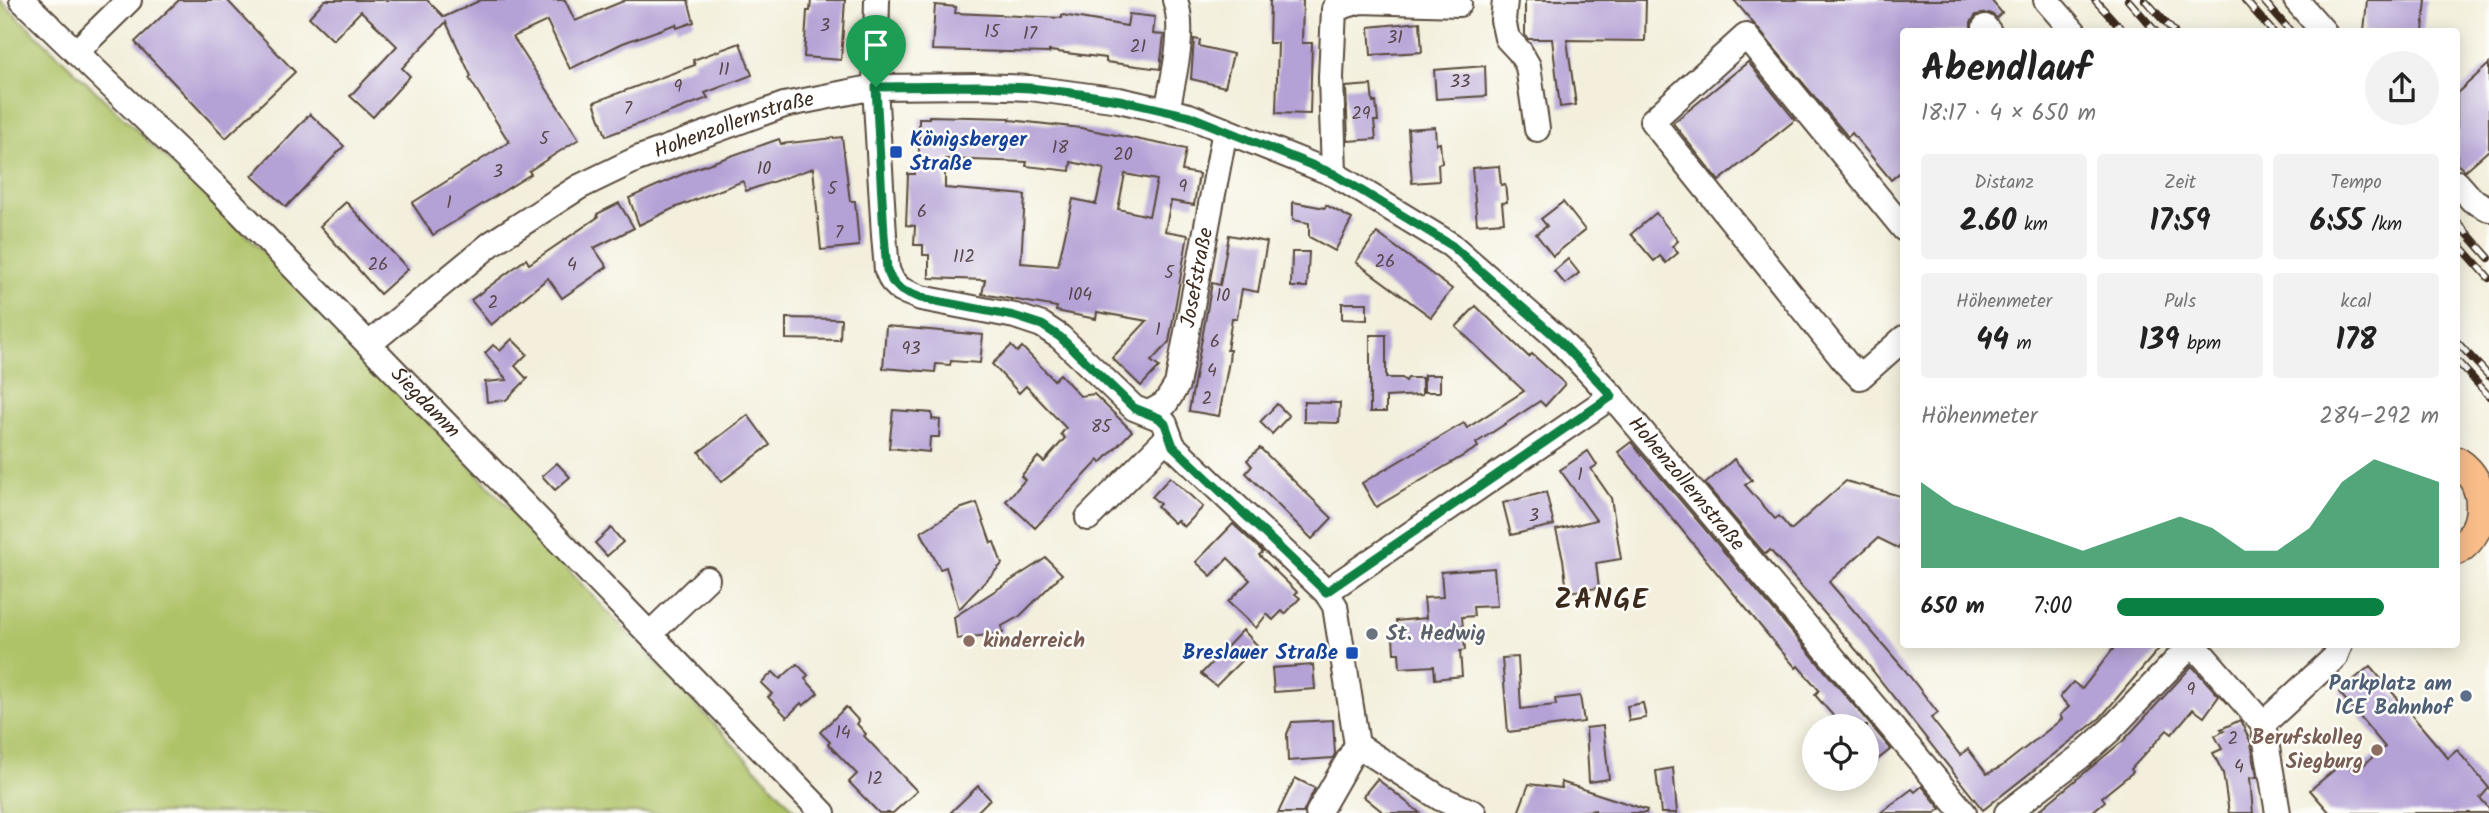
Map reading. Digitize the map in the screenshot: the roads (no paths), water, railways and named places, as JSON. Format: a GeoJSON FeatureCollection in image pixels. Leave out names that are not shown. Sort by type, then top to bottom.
{"type":"FeatureCollection","features":[{"type":"Feature","properties":{"kind":"main road"},"geometry":{"type":"LineString","coordinates":[[2460,548],[2485,534],[2488,503],[2475,468]]}},
{"type":"Feature","properties":{"kind":"street","name":"Siegdamm"},"geometry":{"type":"LineString","coordinates":[[22,0],[215,186],[511,493],[651,633],[822,813]]}},
{"type":"Feature","properties":{"kind":"street"},"geometry":{"type":"LineString","coordinates":[[76,52],[129,0]]}},
{"type":"Feature","properties":{"kind":"street"},"geometry":{"type":"LineString","coordinates":[[877,0],[876,87],[887,270],[892,281],[912,296],[1014,316],[1042,325],[1060,337],[1134,408],[1149,413],[1165,424],[1173,446],[1326,592],[1335,606],[1357,745],[1318,813]]}},
{"type":"Feature","properties":{"kind":"street"},"geometry":{"type":"LineString","coordinates":[[1167,111],[1179,28],[1175,0]]}},
{"type":"Feature","properties":{"kind":"street"},"geometry":{"type":"LineString","coordinates":[[1505,0],[1503,20],[1507,38],[1520,51],[1528,66],[1537,129]]}},
{"type":"Feature","properties":{"kind":"street"},"geometry":{"type":"LineString","coordinates":[[2046,0],[2070,28]]}},
{"type":"Feature","properties":{"kind":"street"},"geometry":{"type":"LineString","coordinates":[[2297,0],[2321,28]]}},
{"type":"Feature","properties":{"kind":"street"},"geometry":{"type":"LineString","coordinates":[[1334,174],[1331,77],[1334,9],[1360,1],[1459,4]]}},
{"type":"Feature","properties":{"kind":"street"},"geometry":{"type":"LineString","coordinates":[[1900,224],[1746,36],[1652,121],[1860,377],[1900,342]]}},
{"type":"Feature","properties":{"kind":"street","name":"Hohenzollernstraße"},"geometry":{"type":"LineString","coordinates":[[369,344],[492,243],[579,187],[662,150],[784,105],[876,87],[1030,88],[1119,100],[1189,116],[1334,174],[1451,245],[1557,338],[1612,396],[1964,813]]}},
{"type":"Feature","properties":{"kind":"street","name":"Josefstraße"},"geometry":{"type":"LineString","coordinates":[[1149,413],[1166,404],[1177,385],[1225,130]]}},
{"type":"Feature","properties":{"kind":"street"},"geometry":{"type":"LineString","coordinates":[[2460,186],[2472,200],[2489,209]]}},
{"type":"Feature","properties":{"kind":"street"},"geometry":{"type":"LineString","coordinates":[[1326,592],[1612,396]]}},
{"type":"Feature","properties":{"kind":"street"},"geometry":{"type":"LineString","coordinates":[[1088,518],[1169,436]]}},
{"type":"Feature","properties":{"kind":"street"},"geometry":{"type":"LineString","coordinates":[[651,633],[707,579]]}},
{"type":"Feature","properties":{"kind":"street"},"geometry":{"type":"LineString","coordinates":[[2007,813],[2100,739],[2188,648]]}},
{"type":"Feature","properties":{"kind":"street"},"geometry":{"type":"LineString","coordinates":[[2196,648],[2263,724],[2278,813]]}},
{"type":"Feature","properties":{"kind":"street"},"geometry":{"type":"LineString","coordinates":[[2263,724],[2334,657],[2338,648]]}},
{"type":"Feature","properties":{"kind":"street"},"geometry":{"type":"LineString","coordinates":[[1357,745],[1440,798],[1474,813]]}},
{"type":"Feature","properties":{"kind":"railway"},"geometry":{"type":"LineString","coordinates":[[2095,0],[2120,28]]}},
{"type":"Feature","properties":{"kind":"railway"},"geometry":{"type":"LineString","coordinates":[[2128,0],[2152,28]]}},
{"type":"Feature","properties":{"kind":"railway"},"geometry":{"type":"LineString","coordinates":[[2145,0],[2170,28]]}},
{"type":"Feature","properties":{"kind":"railway"},"geometry":{"type":"LineString","coordinates":[[2245,0],[2270,28]]}},
{"type":"Feature","properties":{"kind":"railway"},"geometry":{"type":"LineString","coordinates":[[2263,0],[2288,28]]}},
{"type":"Feature","properties":{"kind":"railway"},"geometry":{"type":"LineString","coordinates":[[2460,225],[2489,258]]}},
{"type":"Feature","properties":{"kind":"railway"},"geometry":{"type":"LineString","coordinates":[[2460,245],[2489,278]]}},
{"type":"Feature","properties":{"kind":"railway"},"geometry":{"type":"LineString","coordinates":[[2460,345],[2489,376]]}},
{"type":"Feature","properties":{"kind":"railway"},"geometry":{"type":"LineString","coordinates":[[2460,364],[2489,396]]}},
{"type":"Feature","properties":{"kind":"place","name":"Königsberger Straße"},"geometry":{"type":"Point","coordinates":[896,152]}},
{"type":"Feature","properties":{"kind":"place","name":"St. Hedwig"},"geometry":{"type":"Point","coordinates":[1372,634]}},
{"type":"Feature","properties":{"kind":"place","name":"kinderreich"},"geometry":{"type":"Point","coordinates":[969,641]}},
{"type":"Feature","properties":{"kind":"place","name":"Breslauer Straße"},"geometry":{"type":"Point","coordinates":[1352,653]}},
{"type":"Feature","properties":{"kind":"place","name":"Parkplatz am ICE Bahnhof"},"geometry":{"type":"Point","coordinates":[2466,696]}},
{"type":"Feature","properties":{"kind":"place","name":"Berufskolleg Siegburg"},"geometry":{"type":"Point","coordinates":[2377,750]}},
{"type":"Feature","properties":{"kind":"district","name":"ZANGE"},"geometry":{"type":"Point","coordinates":[1602,600]}}]}
